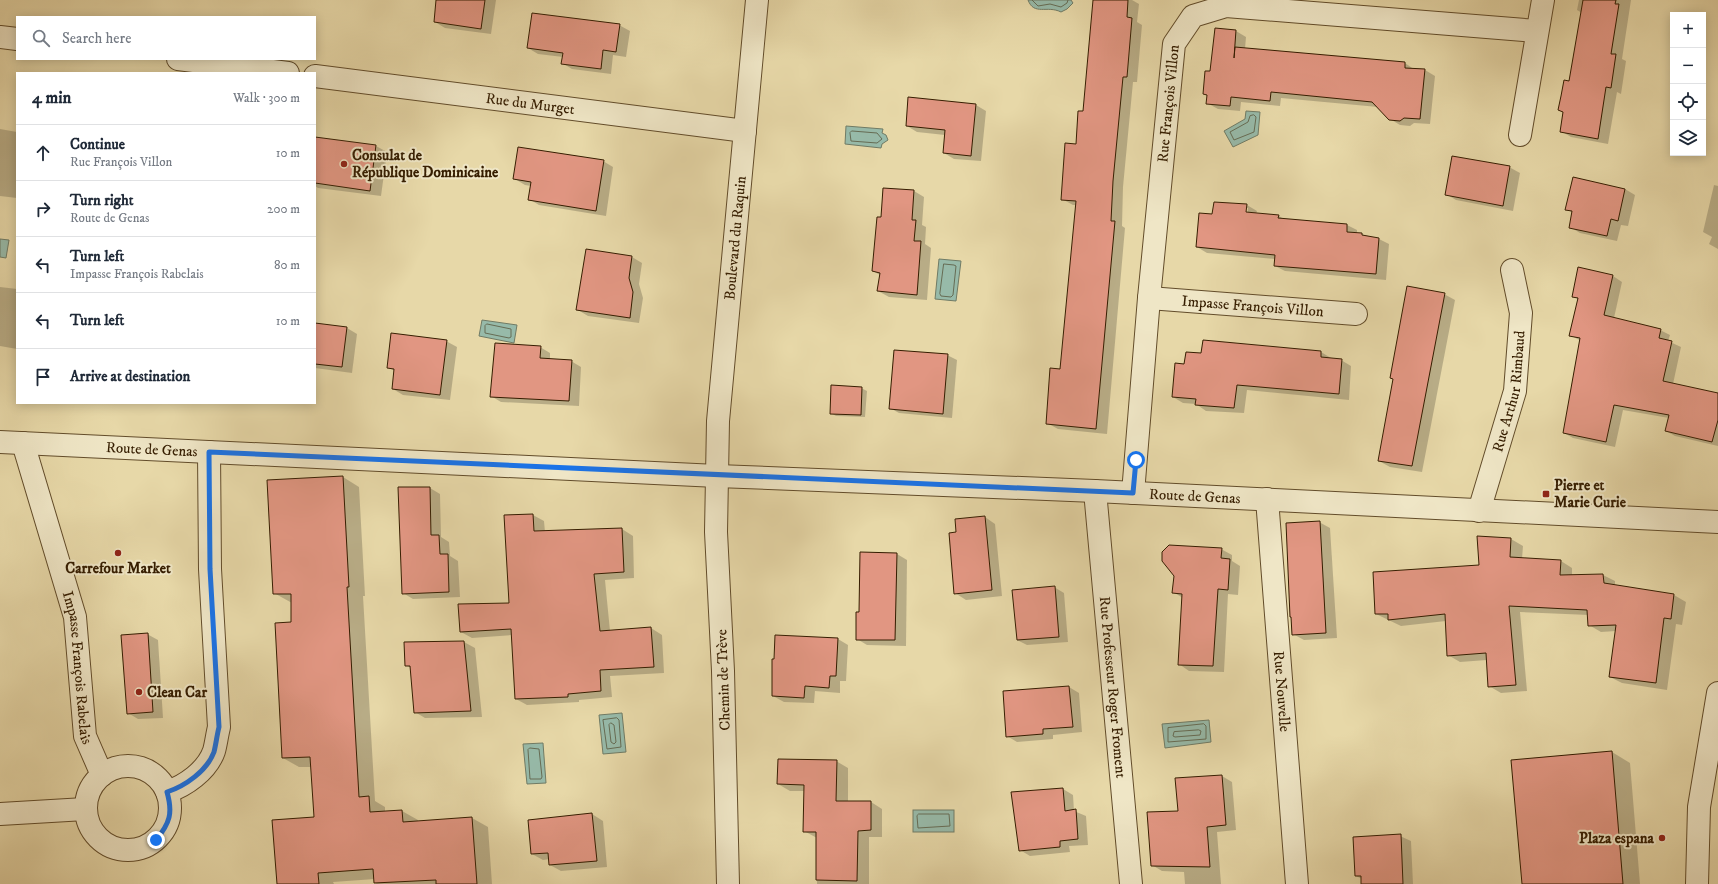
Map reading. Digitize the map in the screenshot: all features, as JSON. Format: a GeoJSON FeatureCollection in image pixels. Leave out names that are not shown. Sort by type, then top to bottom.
{"type":"FeatureCollection","features":[{"type":"Feature","properties":{"kind":"street","name":"Boulevard du Raquin"},"geometry":{"type":"LineString","coordinates":[[717,476],[718,421],[757,0]]}},
{"type":"Feature","properties":{"kind":"street"},"geometry":{"type":"LineString","coordinates":[[1520,134],[1543,0]]}},
{"type":"Feature","properties":{"kind":"street","name":"Rue François Villon"},"geometry":{"type":"LineString","coordinates":[[1133,493],[1149,298],[1174,44],[1193,16],[1226,6],[1537,31]]}},
{"type":"Feature","properties":{"kind":"street"},"geometry":{"type":"LineString","coordinates":[[0,37],[16,39]]}},
{"type":"Feature","properties":{"kind":"street"},"geometry":{"type":"LineString","coordinates":[[186,60],[280,72]]}},
{"type":"Feature","properties":{"kind":"street","name":"Rue du Murget"},"geometry":{"type":"LineString","coordinates":[[316,76],[745,131]]}},
{"type":"Feature","properties":{"kind":"street","name":"Rue Arthur Rimbaud"},"geometry":{"type":"LineString","coordinates":[[1479,511],[1515,391],[1521,313],[1512,270]]}},
{"type":"Feature","properties":{"kind":"street","name":"Impasse François Villon"},"geometry":{"type":"LineString","coordinates":[[1149,298],[1356,314]]}},
{"type":"Feature","properties":{"kind":"street","name":"Route de Genas"},"geometry":{"type":"LineString","coordinates":[[0,442],[717,476],[1267,499],[1718,522]]}},
{"type":"Feature","properties":{"kind":"street","name":"Impasse François Rabelais"},"geometry":{"type":"LineString","coordinates":[[23,443],[75,617],[85,736],[102,775]]}},
{"type":"Feature","properties":{"kind":"street"},"geometry":{"type":"LineString","coordinates":[[167,792],[180,788],[207,763],[214,752],[219,727],[210,569],[209,452]]}},
{"type":"Feature","properties":{"kind":"street","name":"Chemin de Trève"},"geometry":{"type":"LineString","coordinates":[[717,476],[716,532],[723,672],[728,884]]}},
{"type":"Feature","properties":{"kind":"street","name":"Rue Professeur Roger Froment"},"geometry":{"type":"LineString","coordinates":[[1095,491],[1131,884]]}},
{"type":"Feature","properties":{"kind":"street","name":"Rue Nouvelle"},"geometry":{"type":"LineString","coordinates":[[1267,499],[1297,884]]}},
{"type":"Feature","properties":{"kind":"street"},"geometry":{"type":"LineString","coordinates":[[1697,884],[1699,808],[1718,693]]}},
{"type":"Feature","properties":{"kind":"street"},"geometry":{"type":"LineString","coordinates":[[131,766],[143,769],[153,774],[161,782],[167,792],[171,805],[170,818],[164,830],[156,840],[145,847],[132,851],[119,850],[106,844],[95,835],[88,823],[85,809],[87,797],[92,787],[102,775],[108,771],[119,767],[131,766]]}},
{"type":"Feature","properties":{"kind":"street"},"geometry":{"type":"LineString","coordinates":[[0,814],[85,809]]}},
{"type":"Feature","properties":{"kind":"water"},"geometry":{"type":"Polygon","coordinates":[[[1028,0],[1071,0],[1073,3],[1061,12],[1051,9],[1034,8],[1028,0]]]}},
{"type":"Feature","properties":{"kind":"water"},"geometry":{"type":"Polygon","coordinates":[[[1246,111],[1260,112],[1258,135],[1233,147],[1224,131],[1245,119],[1246,111]]]}},
{"type":"Feature","properties":{"kind":"water"},"geometry":{"type":"Polygon","coordinates":[[[846,126],[883,129],[882,133],[886,135],[888,140],[882,144],[881,148],[845,144],[846,126]]]}},
{"type":"Feature","properties":{"kind":"water"},"geometry":{"type":"Polygon","coordinates":[[[0,239],[9,240],[6,258],[0,257],[0,239]]]}},
{"type":"Feature","properties":{"kind":"water"},"geometry":{"type":"Polygon","coordinates":[[[939,259],[961,261],[956,301],[935,299],[939,259]]]}},
{"type":"Feature","properties":{"kind":"water"},"geometry":{"type":"Polygon","coordinates":[[[482,320],[517,325],[514,343],[479,336],[482,320]]]}},
{"type":"Feature","properties":{"kind":"water"},"geometry":{"type":"Polygon","coordinates":[[[622,713],[626,752],[603,754],[599,715],[622,713]]]}},
{"type":"Feature","properties":{"kind":"water"},"geometry":{"type":"Polygon","coordinates":[[[1209,720],[1211,742],[1165,748],[1162,724],[1209,720]]]}},
{"type":"Feature","properties":{"kind":"water"},"geometry":{"type":"Polygon","coordinates":[[[543,743],[546,783],[527,784],[523,744],[543,743]]]}},
{"type":"Feature","properties":{"kind":"water"},"geometry":{"type":"Polygon","coordinates":[[[913,810],[954,810],[954,832],[913,832],[913,810]]]}},
{"type":"Feature","properties":{"kind":"building"},"geometry":{"type":"Polygon","coordinates":[[[436,0],[485,0],[481,29],[434,22],[436,0]]]}},
{"type":"Feature","properties":{"kind":"building"},"geometry":{"type":"Polygon","coordinates":[[[1093,0],[1128,0],[1127,17],[1132,18],[1127,77],[1123,77],[1113,181],[1111,221],[1115,221],[1096,429],[1046,424],[1050,368],[1060,369],[1076,201],[1061,200],[1065,143],[1076,144],[1078,111],[1083,111],[1093,0]]]}},
{"type":"Feature","properties":{"kind":"building"},"geometry":{"type":"Polygon","coordinates":[[[1583,0],[1616,0],[1615,4],[1619,4],[1611,54],[1616,54],[1611,88],[1606,87],[1598,139],[1560,132],[1563,112],[1558,110],[1564,80],[1569,81],[1583,0]]]}},
{"type":"Feature","properties":{"kind":"building"},"geometry":{"type":"Polygon","coordinates":[[[532,13],[620,24],[616,52],[603,50],[601,69],[561,64],[563,53],[527,48],[532,13]]]}},
{"type":"Feature","properties":{"kind":"building"},"geometry":{"type":"Polygon","coordinates":[[[1215,28],[1236,30],[1234,58],[1235,47],[1405,62],[1405,68],[1425,69],[1420,119],[1404,118],[1400,121],[1389,120],[1372,102],[1271,92],[1270,101],[1231,97],[1230,106],[1206,104],[1207,95],[1203,94],[1205,71],[1210,71],[1215,28]]]}},
{"type":"Feature","properties":{"kind":"building"},"geometry":{"type":"Polygon","coordinates":[[[908,97],[976,104],[971,156],[943,153],[945,130],[906,126],[908,97]]]}},
{"type":"Feature","properties":{"kind":"building","name":"Consulat de République Dominicaine"},"geometry":{"type":"Polygon","coordinates":[[[316,137],[376,145],[370,191],[316,183],[316,137]]]}},
{"type":"Feature","properties":{"kind":"building"},"geometry":{"type":"Polygon","coordinates":[[[518,147],[604,160],[596,211],[528,200],[531,182],[513,179],[518,147]]]}},
{"type":"Feature","properties":{"kind":"building"},"geometry":{"type":"Polygon","coordinates":[[[1452,156],[1510,166],[1503,206],[1445,195],[1452,156]]]}},
{"type":"Feature","properties":{"kind":"building"},"geometry":{"type":"Polygon","coordinates":[[[1573,177],[1625,189],[1618,221],[1611,219],[1607,236],[1569,228],[1572,211],[1565,210],[1573,177]]]}},
{"type":"Feature","properties":{"kind":"building"},"geometry":{"type":"Polygon","coordinates":[[[883,188],[914,190],[912,220],[916,220],[914,241],[921,241],[917,295],[877,291],[880,273],[872,271],[877,217],[881,217],[883,188]]]}},
{"type":"Feature","properties":{"kind":"building"},"geometry":{"type":"Polygon","coordinates":[[[1214,202],[1247,204],[1246,212],[1279,215],[1278,218],[1347,224],[1347,232],[1362,233],[1362,235],[1379,238],[1376,274],[1274,266],[1275,255],[1196,247],[1199,213],[1212,214],[1214,202]]]}},
{"type":"Feature","properties":{"kind":"building"},"geometry":{"type":"Polygon","coordinates":[[[586,249],[632,256],[629,278],[633,292],[630,318],[576,310],[586,249]]]}},
{"type":"Feature","properties":{"kind":"building"},"geometry":{"type":"Polygon","coordinates":[[[1578,267],[1613,275],[1604,315],[1661,329],[1659,338],[1672,341],[1663,381],[1718,393],[1718,420],[1712,442],[1665,431],[1669,415],[1614,405],[1606,442],[1563,433],[1580,338],[1569,336],[1578,298],[1572,297],[1578,267]]]}},
{"type":"Feature","properties":{"kind":"building"},"geometry":{"type":"Polygon","coordinates":[[[1407,286],[1445,293],[1412,466],[1378,461],[1393,379],[1390,378],[1407,286]]]}},
{"type":"Feature","properties":{"kind":"building"},"geometry":{"type":"Polygon","coordinates":[[[316,323],[347,327],[342,367],[316,364],[316,323]]]}},
{"type":"Feature","properties":{"kind":"building"},"geometry":{"type":"Polygon","coordinates":[[[391,333],[447,340],[440,395],[392,389],[394,369],[387,368],[391,333]]]}},
{"type":"Feature","properties":{"kind":"building"},"geometry":{"type":"Polygon","coordinates":[[[1203,340],[1321,351],[1321,357],[1342,359],[1339,394],[1237,385],[1234,408],[1195,405],[1196,399],[1172,397],[1175,363],[1184,364],[1186,352],[1201,353],[1203,340]]]}},
{"type":"Feature","properties":{"kind":"building"},"geometry":{"type":"Polygon","coordinates":[[[495,343],[541,346],[540,358],[572,360],[569,401],[490,397],[495,343]]]}},
{"type":"Feature","properties":{"kind":"building"},"geometry":{"type":"Polygon","coordinates":[[[894,350],[948,354],[943,414],[889,409],[894,350]]]}},
{"type":"Feature","properties":{"kind":"building"},"geometry":{"type":"Polygon","coordinates":[[[831,385],[862,387],[861,415],[830,414],[831,385]]]}},
{"type":"Feature","properties":{"kind":"building"},"geometry":{"type":"Polygon","coordinates":[[[343,476],[349,587],[347,587],[359,797],[369,796],[370,812],[402,810],[403,822],[472,817],[477,884],[436,884],[436,880],[374,883],[373,869],[318,873],[319,884],[277,884],[272,820],[314,817],[310,757],[282,758],[275,623],[291,622],[291,594],[273,594],[267,480],[343,476]]]}},
{"type":"Feature","properties":{"kind":"building"},"geometry":{"type":"Polygon","coordinates":[[[398,487],[430,487],[431,535],[439,535],[440,554],[448,554],[449,592],[402,594],[398,487]]]}},
{"type":"Feature","properties":{"kind":"building"},"geometry":{"type":"Polygon","coordinates":[[[533,514],[534,531],[622,528],[624,572],[594,574],[600,631],[651,627],[654,667],[600,670],[601,691],[568,694],[568,697],[515,699],[511,629],[460,632],[458,604],[509,603],[504,515],[533,514]]]}},
{"type":"Feature","properties":{"kind":"building"},"geometry":{"type":"Polygon","coordinates":[[[985,516],[992,590],[954,594],[949,533],[956,532],[955,519],[985,516]]]}},
{"type":"Feature","properties":{"kind":"building"},"geometry":{"type":"Polygon","coordinates":[[[1320,521],[1326,633],[1292,635],[1286,523],[1320,521]]]}},
{"type":"Feature","properties":{"kind":"building"},"geometry":{"type":"Polygon","coordinates":[[[1477,536],[1511,538],[1510,557],[1561,560],[1560,575],[1603,574],[1604,583],[1674,594],[1671,619],[1664,618],[1656,683],[1609,677],[1616,625],[1588,626],[1587,610],[1509,606],[1516,685],[1488,687],[1486,653],[1447,656],[1445,614],[1388,620],[1388,614],[1375,614],[1373,572],[1479,565],[1477,536]]]}},
{"type":"Feature","properties":{"kind":"building"},"geometry":{"type":"Polygon","coordinates":[[[1169,545],[1222,548],[1221,558],[1230,559],[1228,590],[1218,589],[1213,666],[1178,665],[1182,594],[1172,593],[1174,576],[1162,561],[1162,552],[1169,545]]]}},
{"type":"Feature","properties":{"kind":"building"},"geometry":{"type":"Polygon","coordinates":[[[860,552],[897,553],[895,640],[856,640],[856,612],[859,612],[860,552]]]}},
{"type":"Feature","properties":{"kind":"building"},"geometry":{"type":"Polygon","coordinates":[[[1055,586],[1059,637],[1017,640],[1012,590],[1055,586]]]}},
{"type":"Feature","properties":{"kind":"building","name":"Clean Car"},"geometry":{"type":"Polygon","coordinates":[[[148,633],[153,712],[127,714],[121,635],[148,633]]]}},
{"type":"Feature","properties":{"kind":"building"},"geometry":{"type":"Polygon","coordinates":[[[775,635],[838,638],[836,676],[830,676],[829,688],[805,686],[804,698],[772,696],[772,659],[774,659],[775,635]]]}},
{"type":"Feature","properties":{"kind":"building"},"geometry":{"type":"Polygon","coordinates":[[[464,641],[471,711],[414,713],[410,666],[405,666],[404,642],[464,641]]]}},
{"type":"Feature","properties":{"kind":"building"},"geometry":{"type":"Polygon","coordinates":[[[1069,686],[1073,727],[1043,729],[1043,734],[1006,737],[1003,691],[1069,686]]]}},
{"type":"Feature","properties":{"kind":"building"},"geometry":{"type":"Polygon","coordinates":[[[1612,751],[1623,884],[1522,884],[1511,760],[1612,751]]]}},
{"type":"Feature","properties":{"kind":"building"},"geometry":{"type":"Polygon","coordinates":[[[778,759],[837,760],[836,801],[871,801],[871,830],[858,831],[857,881],[816,880],[816,832],[803,832],[804,785],[777,784],[778,759]]]}},
{"type":"Feature","properties":{"kind":"building"},"geometry":{"type":"Polygon","coordinates":[[[1222,775],[1226,825],[1207,827],[1210,867],[1151,866],[1147,812],[1178,811],[1175,778],[1222,775]]]}},
{"type":"Feature","properties":{"kind":"building"},"geometry":{"type":"Polygon","coordinates":[[[1063,788],[1065,811],[1076,809],[1078,839],[1060,841],[1060,847],[1019,851],[1011,792],[1063,788]]]}},
{"type":"Feature","properties":{"kind":"building"},"geometry":{"type":"Polygon","coordinates":[[[592,813],[597,861],[549,865],[548,853],[531,854],[528,820],[592,813]]]}},
{"type":"Feature","properties":{"kind":"building"},"geometry":{"type":"Polygon","coordinates":[[[1401,834],[1403,884],[1361,884],[1361,876],[1355,876],[1353,837],[1401,834]]]}},
{"type":"Feature","properties":{"kind":"place","name":"Consulat de République Dominicaine"},"geometry":{"type":"Point","coordinates":[344,164]}},
{"type":"Feature","properties":{"kind":"place","name":"Pierre et Marie Curie"},"geometry":{"type":"Point","coordinates":[1546,494]}},
{"type":"Feature","properties":{"kind":"place","name":"Carrefour Market"},"geometry":{"type":"Point","coordinates":[118,553]}},
{"type":"Feature","properties":{"kind":"place","name":"Clean Car"},"geometry":{"type":"Point","coordinates":[139,692]}},
{"type":"Feature","properties":{"kind":"place","name":"Plaza espana"},"geometry":{"type":"Point","coordinates":[1662,838]}},
{"type":"Feature","properties":{"kind":"route"},"geometry":{"type":"LineString","coordinates":[[156,840],[164,830],[170,818],[171,805],[167,792],[180,788],[207,763],[214,752],[219,727],[210,569],[209,452],[717,476],[1133,493],[1136,460]]}}]}
